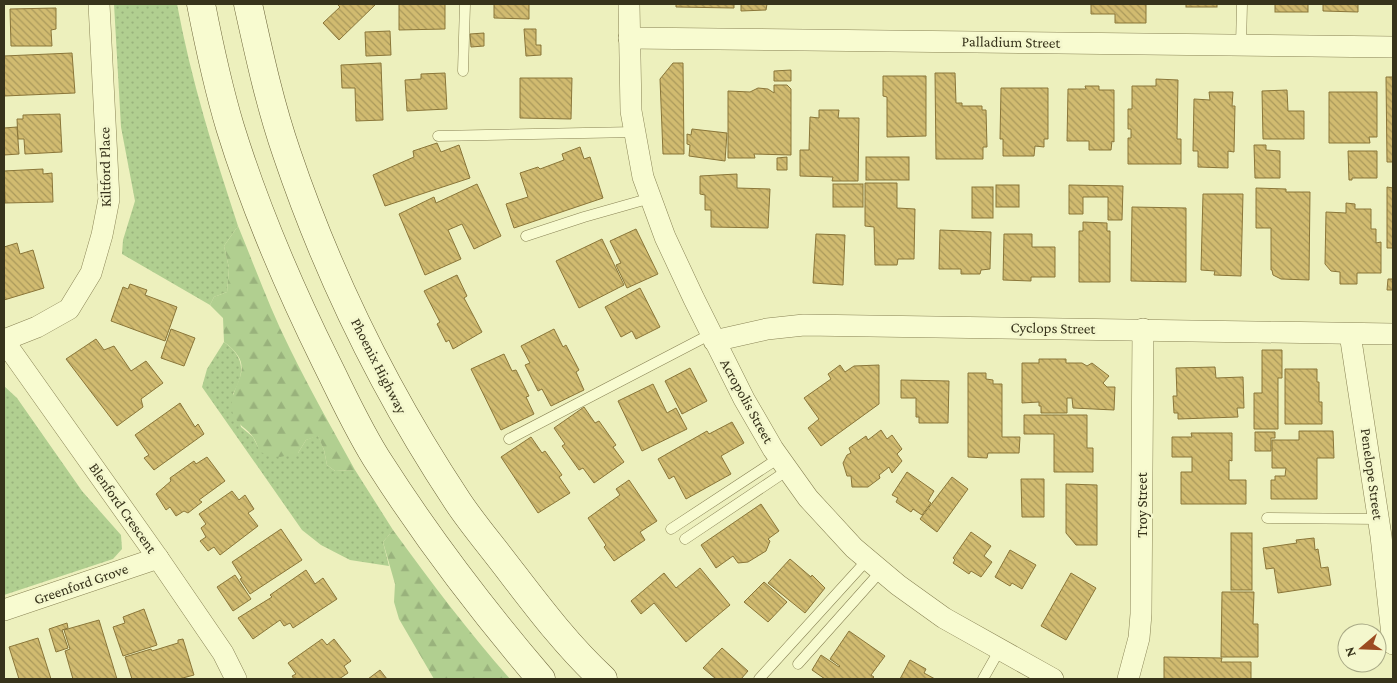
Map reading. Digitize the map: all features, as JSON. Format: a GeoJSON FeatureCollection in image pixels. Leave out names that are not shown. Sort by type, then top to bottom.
{"type":"FeatureCollection","features":[{"type":"Feature","properties":{"kind":"main road"},"geometry":{"type":"LineString","coordinates":[[201,4],[230,127],[253,194],[300,309],[340,391],[379,462],[423,528],[503,635],[541,679]]}},
{"type":"Feature","properties":{"kind":"main road","name":"Phoenix Highway"},"geometry":{"type":"LineString","coordinates":[[248,4],[261,66],[290,163],[330,267],[404,415],[459,503],[535,603],[590,667],[603,679]]}},
{"type":"Feature","properties":{"kind":"street","name":"Kiltford Place"},"geometry":{"type":"LineString","coordinates":[[4,340],[37,327],[69,309],[91,273],[102,235],[109,199],[99,4]]}},
{"type":"Feature","properties":{"kind":"street","name":"Acropolis Street"},"geometry":{"type":"LineString","coordinates":[[629,4],[631,111],[642,176],[665,237],[713,338],[744,399],[784,464],[808,498],[854,548],[875,565],[944,618],[1053,679]]}},
{"type":"Feature","properties":{"kind":"street","name":"Palladium Street"},"geometry":{"type":"LineString","coordinates":[[629,38],[1393,46]]}},
{"type":"Feature","properties":{"kind":"street","name":"Cyclops Street"},"geometry":{"type":"LineString","coordinates":[[713,338],[804,325],[1393,334]]}},
{"type":"Feature","properties":{"kind":"street","name":"Troy Street"},"geometry":{"type":"LineString","coordinates":[[1128,679],[1139,638],[1141,614],[1142,329]]}},
{"type":"Feature","properties":{"kind":"street","name":"Penelope Street"},"geometry":{"type":"LineString","coordinates":[[1350,334],[1379,519],[1393,644]]}},
{"type":"Feature","properties":{"kind":"street","name":"Blenford Crescent"},"geometry":{"type":"LineString","coordinates":[[4,340],[158,558],[223,653],[236,679]]}},
{"type":"Feature","properties":{"kind":"street","name":"Greenford Grove"},"geometry":{"type":"LineString","coordinates":[[4,610],[158,558]]}},
{"type":"Feature","properties":{"kind":"lane"},"geometry":{"type":"LineString","coordinates":[[463,71],[465,4]]}},
{"type":"Feature","properties":{"kind":"lane"},"geometry":{"type":"LineString","coordinates":[[1241,45],[1242,4]]}},
{"type":"Feature","properties":{"kind":"lane"},"geometry":{"type":"LineString","coordinates":[[438,136],[635,132]]}},
{"type":"Feature","properties":{"kind":"lane"},"geometry":{"type":"LineString","coordinates":[[526,236],[651,198]]}},
{"type":"Feature","properties":{"kind":"lane"},"geometry":{"type":"LineString","coordinates":[[509,439],[713,338]]}},
{"type":"Feature","properties":{"kind":"lane"},"geometry":{"type":"LineString","coordinates":[[671,529],[784,464]]}},
{"type":"Feature","properties":{"kind":"lane"},"geometry":{"type":"LineString","coordinates":[[685,539],[784,464]]}},
{"type":"Feature","properties":{"kind":"lane"},"geometry":{"type":"LineString","coordinates":[[1267,518],[1379,519]]}},
{"type":"Feature","properties":{"kind":"lane"},"geometry":{"type":"LineString","coordinates":[[798,664],[875,565]]}},
{"type":"Feature","properties":{"kind":"lane"},"geometry":{"type":"LineString","coordinates":[[759,679],[875,565]]}},
{"type":"Feature","properties":{"kind":"lane"},"geometry":{"type":"LineString","coordinates":[[983,679],[1000,649]]}},
{"type":"Feature","properties":{"kind":"green space"},"geometry":{"type":"Polygon","coordinates":[[[114,4],[177,4],[196,88],[238,226],[224,246],[229,268],[227,292],[214,297],[210,305],[122,254],[123,240],[135,201],[121,127],[114,4]]]}},
{"type":"Feature","properties":{"kind":"green space"},"geometry":{"type":"Polygon","coordinates":[[[238,226],[283,334],[355,470],[335,471],[327,465],[324,450],[318,436],[306,440],[298,453],[280,457],[259,452],[253,437],[233,414],[233,395],[242,370],[241,361],[235,352],[224,342],[223,318],[210,305],[214,297],[227,292],[229,268],[224,246],[238,226]]]}},
{"type":"Feature","properties":{"kind":"green space"},"geometry":{"type":"Polygon","coordinates":[[[224,342],[236,354],[241,366],[240,379],[233,394],[241,427],[253,437],[260,451],[298,453],[306,440],[318,435],[327,465],[335,471],[355,470],[393,530],[383,542],[389,566],[350,560],[321,545],[302,530],[202,387],[207,369],[224,342]]]}},
{"type":"Feature","properties":{"kind":"green space"},"geometry":{"type":"Polygon","coordinates":[[[4,386],[17,398],[82,491],[121,535],[122,549],[113,559],[4,595],[4,386]]]}},
{"type":"Feature","properties":{"kind":"green space"},"geometry":{"type":"Polygon","coordinates":[[[393,530],[479,643],[510,679],[434,679],[399,619],[394,602],[395,584],[383,542],[393,530]]]}},
{"type":"Feature","properties":{"kind":"building"},"geometry":{"type":"Polygon","coordinates":[[[337,4],[376,4],[339,40],[323,23],[340,7],[337,4]]]}},
{"type":"Feature","properties":{"kind":"building"},"geometry":{"type":"Polygon","coordinates":[[[399,4],[445,4],[445,29],[399,30],[399,4]]]}},
{"type":"Feature","properties":{"kind":"building"},"geometry":{"type":"Polygon","coordinates":[[[494,4],[529,4],[529,19],[494,18],[494,4]]]}},
{"type":"Feature","properties":{"kind":"building"},"geometry":{"type":"Polygon","coordinates":[[[676,4],[734,4],[734,8],[676,7],[676,4]]]}},
{"type":"Feature","properties":{"kind":"building"},"geometry":{"type":"Polygon","coordinates":[[[741,4],[767,4],[766,10],[741,11],[741,4]]]}},
{"type":"Feature","properties":{"kind":"building"},"geometry":{"type":"Polygon","coordinates":[[[1091,4],[1146,4],[1146,23],[1115,23],[1115,14],[1091,14],[1091,4]]]}},
{"type":"Feature","properties":{"kind":"building"},"geometry":{"type":"Polygon","coordinates":[[[1186,4],[1217,4],[1217,7],[1186,7],[1186,4]]]}},
{"type":"Feature","properties":{"kind":"building"},"geometry":{"type":"Polygon","coordinates":[[[1275,4],[1308,4],[1308,12],[1275,12],[1275,4]]]}},
{"type":"Feature","properties":{"kind":"building"},"geometry":{"type":"Polygon","coordinates":[[[1323,4],[1358,4],[1358,12],[1323,11],[1323,4]]]}},
{"type":"Feature","properties":{"kind":"building"},"geometry":{"type":"Polygon","coordinates":[[[56,8],[56,29],[51,30],[52,46],[11,46],[10,9],[56,8]]]}},
{"type":"Feature","properties":{"kind":"building"},"geometry":{"type":"Polygon","coordinates":[[[524,29],[536,29],[536,45],[541,45],[541,55],[526,56],[524,29]]]}},
{"type":"Feature","properties":{"kind":"building"},"geometry":{"type":"Polygon","coordinates":[[[390,31],[391,55],[366,56],[365,32],[390,31]]]}},
{"type":"Feature","properties":{"kind":"building"},"geometry":{"type":"Polygon","coordinates":[[[484,33],[484,46],[471,47],[470,34],[484,33]]]}},
{"type":"Feature","properties":{"kind":"building"},"geometry":{"type":"Polygon","coordinates":[[[72,53],[75,93],[4,96],[4,56],[72,53]]]}},
{"type":"Feature","properties":{"kind":"building"},"geometry":{"type":"Polygon","coordinates":[[[381,63],[383,120],[356,121],[355,88],[342,88],[341,65],[381,63]]]}},
{"type":"Feature","properties":{"kind":"building"},"geometry":{"type":"Polygon","coordinates":[[[673,63],[683,63],[684,154],[663,154],[660,79],[673,63]]]}},
{"type":"Feature","properties":{"kind":"building"},"geometry":{"type":"Polygon","coordinates":[[[791,70],[791,81],[774,81],[774,71],[791,70]]]}},
{"type":"Feature","properties":{"kind":"building"},"geometry":{"type":"Polygon","coordinates":[[[445,73],[447,109],[407,111],[405,80],[421,79],[421,74],[445,73]]]}},
{"type":"Feature","properties":{"kind":"building"},"geometry":{"type":"Polygon","coordinates":[[[935,73],[955,73],[956,103],[962,103],[962,106],[982,106],[982,110],[986,110],[987,147],[983,147],[983,159],[936,159],[935,73]]]}},
{"type":"Feature","properties":{"kind":"building"},"geometry":{"type":"Polygon","coordinates":[[[883,76],[926,76],[926,136],[887,137],[887,97],[883,96],[883,76]]]}},
{"type":"Feature","properties":{"kind":"building"},"geometry":{"type":"Polygon","coordinates":[[[1386,77],[1393,77],[1393,162],[1387,162],[1386,77]]]}},
{"type":"Feature","properties":{"kind":"building"},"geometry":{"type":"Polygon","coordinates":[[[520,78],[572,78],[571,119],[520,118],[520,78]]]}},
{"type":"Feature","properties":{"kind":"building"},"geometry":{"type":"Polygon","coordinates":[[[1156,79],[1178,80],[1177,139],[1181,139],[1181,164],[1128,164],[1128,138],[1131,138],[1131,129],[1128,129],[1128,109],[1132,109],[1132,86],[1156,86],[1156,79]]]}},
{"type":"Feature","properties":{"kind":"building"},"geometry":{"type":"Polygon","coordinates":[[[774,85],[787,85],[791,89],[791,155],[754,154],[755,158],[728,158],[728,91],[750,92],[758,88],[768,89],[774,93],[774,85]]]}},
{"type":"Feature","properties":{"kind":"building"},"geometry":{"type":"Polygon","coordinates":[[[1085,86],[1099,86],[1099,90],[1114,90],[1114,142],[1112,141],[1111,150],[1089,150],[1089,141],[1067,141],[1068,89],[1086,89],[1085,86]]]}},
{"type":"Feature","properties":{"kind":"building"},"geometry":{"type":"Polygon","coordinates":[[[1001,88],[1048,88],[1048,139],[1044,139],[1044,147],[1035,146],[1034,156],[1003,156],[1003,139],[1000,139],[1001,88]]]}},
{"type":"Feature","properties":{"kind":"building"},"geometry":{"type":"Polygon","coordinates":[[[1287,90],[1288,111],[1304,111],[1304,139],[1263,139],[1262,91],[1287,90]]]}},
{"type":"Feature","properties":{"kind":"building"},"geometry":{"type":"Polygon","coordinates":[[[1209,92],[1233,92],[1232,106],[1235,106],[1234,152],[1228,151],[1228,168],[1198,167],[1198,151],[1193,151],[1194,99],[1210,100],[1209,92]]]}},
{"type":"Feature","properties":{"kind":"building"},"geometry":{"type":"Polygon","coordinates":[[[1329,92],[1377,92],[1377,137],[1369,137],[1370,143],[1329,143],[1329,92]]]}},
{"type":"Feature","properties":{"kind":"building"},"geometry":{"type":"Polygon","coordinates":[[[819,110],[839,110],[838,118],[859,118],[858,181],[832,181],[833,177],[800,176],[800,150],[809,150],[810,117],[819,118],[819,110]]]}},
{"type":"Feature","properties":{"kind":"building"},"geometry":{"type":"Polygon","coordinates":[[[60,114],[62,152],[25,154],[24,139],[18,139],[17,119],[23,119],[23,115],[60,114]]]}},
{"type":"Feature","properties":{"kind":"building"},"geometry":{"type":"Polygon","coordinates":[[[17,127],[19,154],[4,155],[4,128],[17,127]]]}},
{"type":"Feature","properties":{"kind":"building"},"geometry":{"type":"Polygon","coordinates":[[[692,129],[727,133],[725,161],[689,156],[690,145],[687,144],[687,134],[691,135],[692,129]]]}},
{"type":"Feature","properties":{"kind":"building"},"geometry":{"type":"Polygon","coordinates":[[[437,143],[441,152],[459,145],[470,178],[385,206],[373,175],[414,157],[413,151],[437,143]]]}},
{"type":"Feature","properties":{"kind":"building"},"geometry":{"type":"Polygon","coordinates":[[[1254,145],[1266,145],[1266,150],[1280,151],[1280,178],[1255,178],[1254,145]]]}},
{"type":"Feature","properties":{"kind":"building"},"geometry":{"type":"Polygon","coordinates":[[[580,147],[584,159],[590,157],[603,198],[514,228],[506,204],[528,197],[520,173],[538,167],[540,169],[564,160],[562,154],[580,147]]]}},
{"type":"Feature","properties":{"kind":"building"},"geometry":{"type":"Polygon","coordinates":[[[1348,151],[1377,151],[1377,178],[1352,178],[1352,180],[1349,180],[1348,151]]]}},
{"type":"Feature","properties":{"kind":"building"},"geometry":{"type":"Polygon","coordinates":[[[787,157],[787,170],[777,170],[777,158],[787,157]]]}},
{"type":"Feature","properties":{"kind":"building"},"geometry":{"type":"Polygon","coordinates":[[[866,157],[909,157],[909,180],[866,180],[866,157]]]}},
{"type":"Feature","properties":{"kind":"building"},"geometry":{"type":"Polygon","coordinates":[[[43,169],[43,174],[52,173],[53,202],[5,203],[4,171],[43,169]]]}},
{"type":"Feature","properties":{"kind":"building"},"geometry":{"type":"Polygon","coordinates":[[[737,174],[737,188],[770,189],[768,228],[711,227],[711,210],[705,210],[705,195],[700,194],[700,176],[737,174]]]}},
{"type":"Feature","properties":{"kind":"building"},"geometry":{"type":"Polygon","coordinates":[[[865,183],[897,183],[897,208],[915,209],[914,259],[898,259],[897,265],[875,265],[874,227],[865,226],[865,183]]]}},
{"type":"Feature","properties":{"kind":"building"},"geometry":{"type":"Polygon","coordinates":[[[477,184],[501,236],[474,249],[462,224],[448,230],[461,259],[425,275],[399,214],[434,197],[436,203],[477,184]]]}},
{"type":"Feature","properties":{"kind":"building"},"geometry":{"type":"Polygon","coordinates":[[[833,184],[863,184],[863,207],[833,207],[833,184]]]}},
{"type":"Feature","properties":{"kind":"building"},"geometry":{"type":"Polygon","coordinates":[[[996,185],[1019,185],[1019,207],[996,207],[996,185]]]}},
{"type":"Feature","properties":{"kind":"building"},"geometry":{"type":"Polygon","coordinates":[[[1069,185],[1123,186],[1122,220],[1108,220],[1108,197],[1083,197],[1083,214],[1069,214],[1069,185]]]}},
{"type":"Feature","properties":{"kind":"building"},"geometry":{"type":"Polygon","coordinates":[[[972,187],[993,187],[993,218],[972,218],[972,187]]]}},
{"type":"Feature","properties":{"kind":"building"},"geometry":{"type":"Polygon","coordinates":[[[1387,187],[1393,188],[1393,248],[1387,248],[1387,187]]]}},
{"type":"Feature","properties":{"kind":"building"},"geometry":{"type":"Polygon","coordinates":[[[1256,188],[1286,189],[1286,192],[1310,192],[1309,280],[1281,279],[1273,275],[1271,270],[1271,228],[1256,228],[1256,188]]]}},
{"type":"Feature","properties":{"kind":"building"},"geometry":{"type":"Polygon","coordinates":[[[1203,194],[1243,194],[1241,276],[1214,275],[1215,271],[1201,270],[1203,194]]]}},
{"type":"Feature","properties":{"kind":"building"},"geometry":{"type":"Polygon","coordinates":[[[1346,203],[1355,204],[1355,209],[1371,209],[1371,229],[1376,229],[1376,243],[1381,242],[1381,273],[1357,273],[1357,284],[1340,284],[1340,272],[1331,271],[1325,264],[1326,212],[1346,213],[1346,203]]]}},
{"type":"Feature","properties":{"kind":"building"},"geometry":{"type":"Polygon","coordinates":[[[1132,207],[1186,208],[1186,282],[1131,281],[1132,207]]]}},
{"type":"Feature","properties":{"kind":"building"},"geometry":{"type":"Polygon","coordinates":[[[1083,222],[1107,223],[1107,231],[1110,231],[1110,282],[1079,282],[1079,231],[1083,231],[1083,222]]]}},
{"type":"Feature","properties":{"kind":"building"},"geometry":{"type":"Polygon","coordinates":[[[636,229],[658,274],[627,288],[616,265],[621,263],[610,241],[636,229]]]}},
{"type":"Feature","properties":{"kind":"building"},"geometry":{"type":"Polygon","coordinates":[[[940,230],[991,232],[990,269],[981,270],[980,274],[961,274],[961,269],[939,269],[940,230]]]}},
{"type":"Feature","properties":{"kind":"building"},"geometry":{"type":"Polygon","coordinates":[[[816,234],[845,235],[843,285],[813,283],[816,234]]]}},
{"type":"Feature","properties":{"kind":"building"},"geometry":{"type":"Polygon","coordinates":[[[1004,234],[1032,234],[1032,247],[1055,247],[1055,277],[1031,277],[1031,281],[1003,280],[1004,234]]]}},
{"type":"Feature","properties":{"kind":"building"},"geometry":{"type":"Polygon","coordinates":[[[602,239],[624,285],[579,308],[556,261],[602,239]]]}},
{"type":"Feature","properties":{"kind":"building"},"geometry":{"type":"Polygon","coordinates":[[[17,243],[20,254],[33,250],[44,288],[4,300],[4,247],[17,243]]]}},
{"type":"Feature","properties":{"kind":"building"},"geometry":{"type":"Polygon","coordinates":[[[457,275],[467,296],[464,298],[482,332],[453,349],[449,340],[446,342],[437,324],[440,322],[424,291],[457,275]]]}},
{"type":"Feature","properties":{"kind":"building"},"geometry":{"type":"Polygon","coordinates":[[[1388,279],[1393,279],[1393,290],[1387,290],[1388,279]]]}},
{"type":"Feature","properties":{"kind":"building"},"geometry":{"type":"Polygon","coordinates":[[[130,284],[147,290],[145,295],[177,307],[165,341],[111,321],[123,287],[128,289],[130,284]]]}},
{"type":"Feature","properties":{"kind":"building"},"geometry":{"type":"Polygon","coordinates":[[[640,288],[660,327],[636,339],[632,331],[621,337],[605,307],[640,288]]]}},
{"type":"Feature","properties":{"kind":"building"},"geometry":{"type":"Polygon","coordinates":[[[171,329],[195,338],[184,366],[161,358],[171,329]]]}},
{"type":"Feature","properties":{"kind":"building"},"geometry":{"type":"Polygon","coordinates":[[[554,329],[563,347],[566,345],[579,370],[576,372],[584,390],[551,406],[542,389],[538,391],[525,365],[530,363],[521,346],[554,329]]]}},
{"type":"Feature","properties":{"kind":"building"},"geometry":{"type":"Polygon","coordinates":[[[96,339],[104,350],[114,346],[131,371],[146,361],[163,383],[141,399],[143,407],[117,426],[66,359],[96,339]]]}},
{"type":"Feature","properties":{"kind":"building"},"geometry":{"type":"Polygon","coordinates":[[[1262,350],[1282,350],[1282,378],[1278,378],[1278,429],[1254,429],[1254,393],[1262,393],[1262,350]]]}},
{"type":"Feature","properties":{"kind":"building"},"geometry":{"type":"Polygon","coordinates":[[[504,354],[512,371],[516,370],[529,396],[526,397],[534,414],[501,430],[471,369],[504,354]]]}},
{"type":"Feature","properties":{"kind":"building"},"geometry":{"type":"Polygon","coordinates":[[[1039,359],[1066,359],[1066,363],[1082,363],[1087,366],[1092,363],[1109,376],[1103,383],[1107,387],[1115,387],[1114,410],[1073,408],[1072,398],[1067,398],[1067,413],[1041,413],[1039,402],[1022,403],[1022,363],[1039,363],[1039,359]]]}},
{"type":"Feature","properties":{"kind":"building"},"geometry":{"type":"Polygon","coordinates":[[[840,365],[845,372],[854,366],[879,365],[879,404],[821,446],[808,428],[819,419],[804,398],[831,379],[828,374],[840,365]]]}},
{"type":"Feature","properties":{"kind":"building"},"geometry":{"type":"Polygon","coordinates":[[[1215,367],[1216,378],[1243,377],[1244,408],[1237,408],[1238,417],[1178,419],[1178,413],[1174,413],[1173,396],[1177,396],[1176,368],[1215,367]]]}},
{"type":"Feature","properties":{"kind":"building"},"geometry":{"type":"Polygon","coordinates":[[[690,368],[707,401],[682,414],[665,381],[690,368]]]}},
{"type":"Feature","properties":{"kind":"building"},"geometry":{"type":"Polygon","coordinates":[[[1285,369],[1317,369],[1319,402],[1322,402],[1322,424],[1285,424],[1285,369]]]}},
{"type":"Feature","properties":{"kind":"building"},"geometry":{"type":"Polygon","coordinates":[[[968,373],[986,373],[986,379],[993,380],[993,384],[1002,384],[1002,437],[1020,437],[1019,453],[988,453],[987,458],[968,457],[968,373]]]}},
{"type":"Feature","properties":{"kind":"building"},"geometry":{"type":"Polygon","coordinates":[[[901,380],[949,381],[948,423],[919,423],[919,417],[916,417],[916,398],[901,398],[901,380]]]}},
{"type":"Feature","properties":{"kind":"building"},"geometry":{"type":"Polygon","coordinates":[[[653,384],[667,413],[676,408],[687,429],[642,451],[618,401],[653,384]]]}},
{"type":"Feature","properties":{"kind":"building"},"geometry":{"type":"Polygon","coordinates":[[[180,403],[195,427],[198,424],[204,434],[154,470],[144,458],[149,455],[135,435],[180,403]]]}},
{"type":"Feature","properties":{"kind":"building"},"geometry":{"type":"Polygon","coordinates":[[[584,407],[595,423],[599,421],[616,445],[613,447],[624,462],[594,483],[583,468],[579,470],[562,446],[565,444],[554,428],[584,407]]]}},
{"type":"Feature","properties":{"kind":"building"},"geometry":{"type":"Polygon","coordinates":[[[1024,415],[1087,415],[1087,448],[1093,448],[1093,472],[1054,472],[1054,434],[1024,434],[1024,415]]]}},
{"type":"Feature","properties":{"kind":"building"},"geometry":{"type":"Polygon","coordinates":[[[732,422],[744,443],[721,456],[731,474],[686,499],[674,476],[669,479],[658,459],[707,431],[709,434],[732,422]]]}},
{"type":"Feature","properties":{"kind":"building"},"geometry":{"type":"Polygon","coordinates":[[[881,430],[887,439],[892,435],[902,449],[897,454],[902,461],[892,473],[889,467],[879,475],[880,478],[868,487],[852,487],[851,476],[847,476],[843,463],[847,455],[851,453],[849,448],[866,436],[868,440],[881,430]]]}},
{"type":"Feature","properties":{"kind":"building"},"geometry":{"type":"Polygon","coordinates":[[[1299,431],[1333,431],[1334,458],[1317,458],[1317,499],[1271,499],[1271,480],[1275,480],[1275,476],[1285,476],[1286,468],[1272,468],[1272,440],[1299,440],[1299,431]]]}},
{"type":"Feature","properties":{"kind":"building"},"geometry":{"type":"Polygon","coordinates":[[[1255,432],[1275,432],[1275,438],[1271,438],[1271,451],[1255,451],[1255,432]]]}},
{"type":"Feature","properties":{"kind":"building"},"geometry":{"type":"Polygon","coordinates":[[[1191,433],[1232,433],[1232,461],[1229,460],[1229,480],[1246,480],[1246,504],[1181,504],[1181,472],[1192,472],[1192,457],[1172,457],[1172,437],[1192,437],[1191,433]]]}},
{"type":"Feature","properties":{"kind":"building"},"geometry":{"type":"Polygon","coordinates":[[[531,437],[542,453],[545,451],[562,475],[559,477],[570,493],[538,513],[501,457],[531,437]]]}},
{"type":"Feature","properties":{"kind":"building"},"geometry":{"type":"Polygon","coordinates":[[[207,457],[225,481],[199,500],[202,502],[188,513],[184,511],[176,516],[170,507],[166,510],[156,494],[171,481],[170,478],[194,461],[196,464],[207,457]]]}},
{"type":"Feature","properties":{"kind":"building"},"geometry":{"type":"Polygon","coordinates":[[[907,472],[934,491],[928,501],[931,503],[922,515],[913,509],[911,512],[896,502],[898,498],[892,495],[907,472]]]}},
{"type":"Feature","properties":{"kind":"building"},"geometry":{"type":"Polygon","coordinates":[[[952,477],[968,489],[937,532],[920,519],[952,477]]]}},
{"type":"Feature","properties":{"kind":"building"},"geometry":{"type":"Polygon","coordinates":[[[1021,479],[1044,479],[1044,517],[1022,517],[1021,479]]]}},
{"type":"Feature","properties":{"kind":"building"},"geometry":{"type":"Polygon","coordinates":[[[629,480],[657,521],[640,532],[645,540],[614,561],[588,518],[620,495],[616,489],[629,480]]]}},
{"type":"Feature","properties":{"kind":"building"},"geometry":{"type":"Polygon","coordinates":[[[1066,484],[1097,485],[1097,545],[1076,545],[1066,533],[1066,484]]]}},
{"type":"Feature","properties":{"kind":"building"},"geometry":{"type":"Polygon","coordinates":[[[232,491],[239,500],[245,495],[254,509],[248,513],[258,526],[220,555],[214,547],[208,551],[200,541],[206,537],[201,528],[206,524],[199,514],[232,491]]]}},
{"type":"Feature","properties":{"kind":"building"},"geometry":{"type":"Polygon","coordinates":[[[761,504],[779,531],[768,539],[770,541],[766,551],[748,562],[738,563],[733,556],[716,568],[701,545],[761,504]]]}},
{"type":"Feature","properties":{"kind":"building"},"geometry":{"type":"Polygon","coordinates":[[[281,529],[302,560],[250,594],[232,562],[281,529]]]}},
{"type":"Feature","properties":{"kind":"building"},"geometry":{"type":"Polygon","coordinates":[[[971,532],[991,546],[984,556],[992,562],[981,577],[971,571],[969,574],[953,563],[955,560],[953,558],[971,532]]]}},
{"type":"Feature","properties":{"kind":"building"},"geometry":{"type":"Polygon","coordinates":[[[1231,533],[1252,533],[1252,590],[1231,590],[1231,533]]]}},
{"type":"Feature","properties":{"kind":"building"},"geometry":{"type":"Polygon","coordinates":[[[1314,538],[1315,550],[1318,549],[1321,568],[1328,567],[1331,585],[1278,593],[1274,568],[1266,569],[1263,548],[1297,543],[1296,540],[1314,538]]]}},
{"type":"Feature","properties":{"kind":"building"},"geometry":{"type":"Polygon","coordinates":[[[1010,550],[1036,565],[1022,589],[1012,583],[1010,586],[995,577],[1010,550]]]}},
{"type":"Feature","properties":{"kind":"building"},"geometry":{"type":"Polygon","coordinates":[[[790,559],[811,577],[812,575],[825,588],[805,613],[768,583],[790,559]]]}},
{"type":"Feature","properties":{"kind":"building"},"geometry":{"type":"Polygon","coordinates":[[[700,568],[730,605],[686,642],[654,603],[641,614],[631,601],[664,573],[676,588],[700,568]]]}},
{"type":"Feature","properties":{"kind":"building"},"geometry":{"type":"Polygon","coordinates":[[[306,570],[315,584],[323,578],[337,599],[293,628],[290,623],[284,626],[280,620],[253,639],[238,618],[272,597],[270,595],[306,570]]]}},
{"type":"Feature","properties":{"kind":"building"},"geometry":{"type":"Polygon","coordinates":[[[1071,573],[1096,588],[1066,640],[1041,626],[1071,573]]]}},
{"type":"Feature","properties":{"kind":"building"},"geometry":{"type":"Polygon","coordinates":[[[235,575],[251,599],[233,611],[217,587],[235,575]]]}},
{"type":"Feature","properties":{"kind":"building"},"geometry":{"type":"Polygon","coordinates":[[[764,582],[787,602],[768,622],[744,602],[764,582]]]}},
{"type":"Feature","properties":{"kind":"building"},"geometry":{"type":"Polygon","coordinates":[[[1222,592],[1254,592],[1253,624],[1258,624],[1258,657],[1221,657],[1222,592]]]}},
{"type":"Feature","properties":{"kind":"building"},"geometry":{"type":"Polygon","coordinates":[[[144,609],[157,645],[123,656],[113,627],[125,623],[123,617],[144,609]]]}},
{"type":"Feature","properties":{"kind":"building"},"geometry":{"type":"Polygon","coordinates":[[[99,620],[117,679],[73,679],[65,651],[70,649],[64,630],[99,620]]]}},
{"type":"Feature","properties":{"kind":"building"},"geometry":{"type":"Polygon","coordinates":[[[67,623],[68,628],[62,630],[68,648],[56,652],[49,629],[67,623]]]}},
{"type":"Feature","properties":{"kind":"building"},"geometry":{"type":"Polygon","coordinates":[[[849,631],[885,656],[871,675],[874,677],[872,679],[825,679],[812,670],[821,655],[840,666],[830,659],[849,631]]]}},
{"type":"Feature","properties":{"kind":"building"},"geometry":{"type":"Polygon","coordinates":[[[38,638],[51,679],[19,679],[9,647],[38,638]]]}},
{"type":"Feature","properties":{"kind":"building"},"geometry":{"type":"Polygon","coordinates":[[[183,639],[194,675],[179,679],[132,679],[125,657],[178,643],[178,640],[183,639]]]}},
{"type":"Feature","properties":{"kind":"building"},"geometry":{"type":"Polygon","coordinates":[[[322,639],[327,645],[334,639],[351,661],[344,666],[348,673],[339,679],[294,679],[292,676],[296,674],[288,663],[322,639]]]}},
{"type":"Feature","properties":{"kind":"building"},"geometry":{"type":"Polygon","coordinates":[[[722,648],[748,671],[741,679],[716,679],[703,668],[722,648]]]}},
{"type":"Feature","properties":{"kind":"building"},"geometry":{"type":"Polygon","coordinates":[[[1164,657],[1222,658],[1221,662],[1251,662],[1251,679],[1164,679],[1164,657]]]}},
{"type":"Feature","properties":{"kind":"building"},"geometry":{"type":"Polygon","coordinates":[[[910,660],[926,669],[924,673],[935,679],[900,679],[910,660]]]}},
{"type":"Feature","properties":{"kind":"building"},"geometry":{"type":"Polygon","coordinates":[[[380,670],[387,679],[368,679],[380,670]]]}}]}
